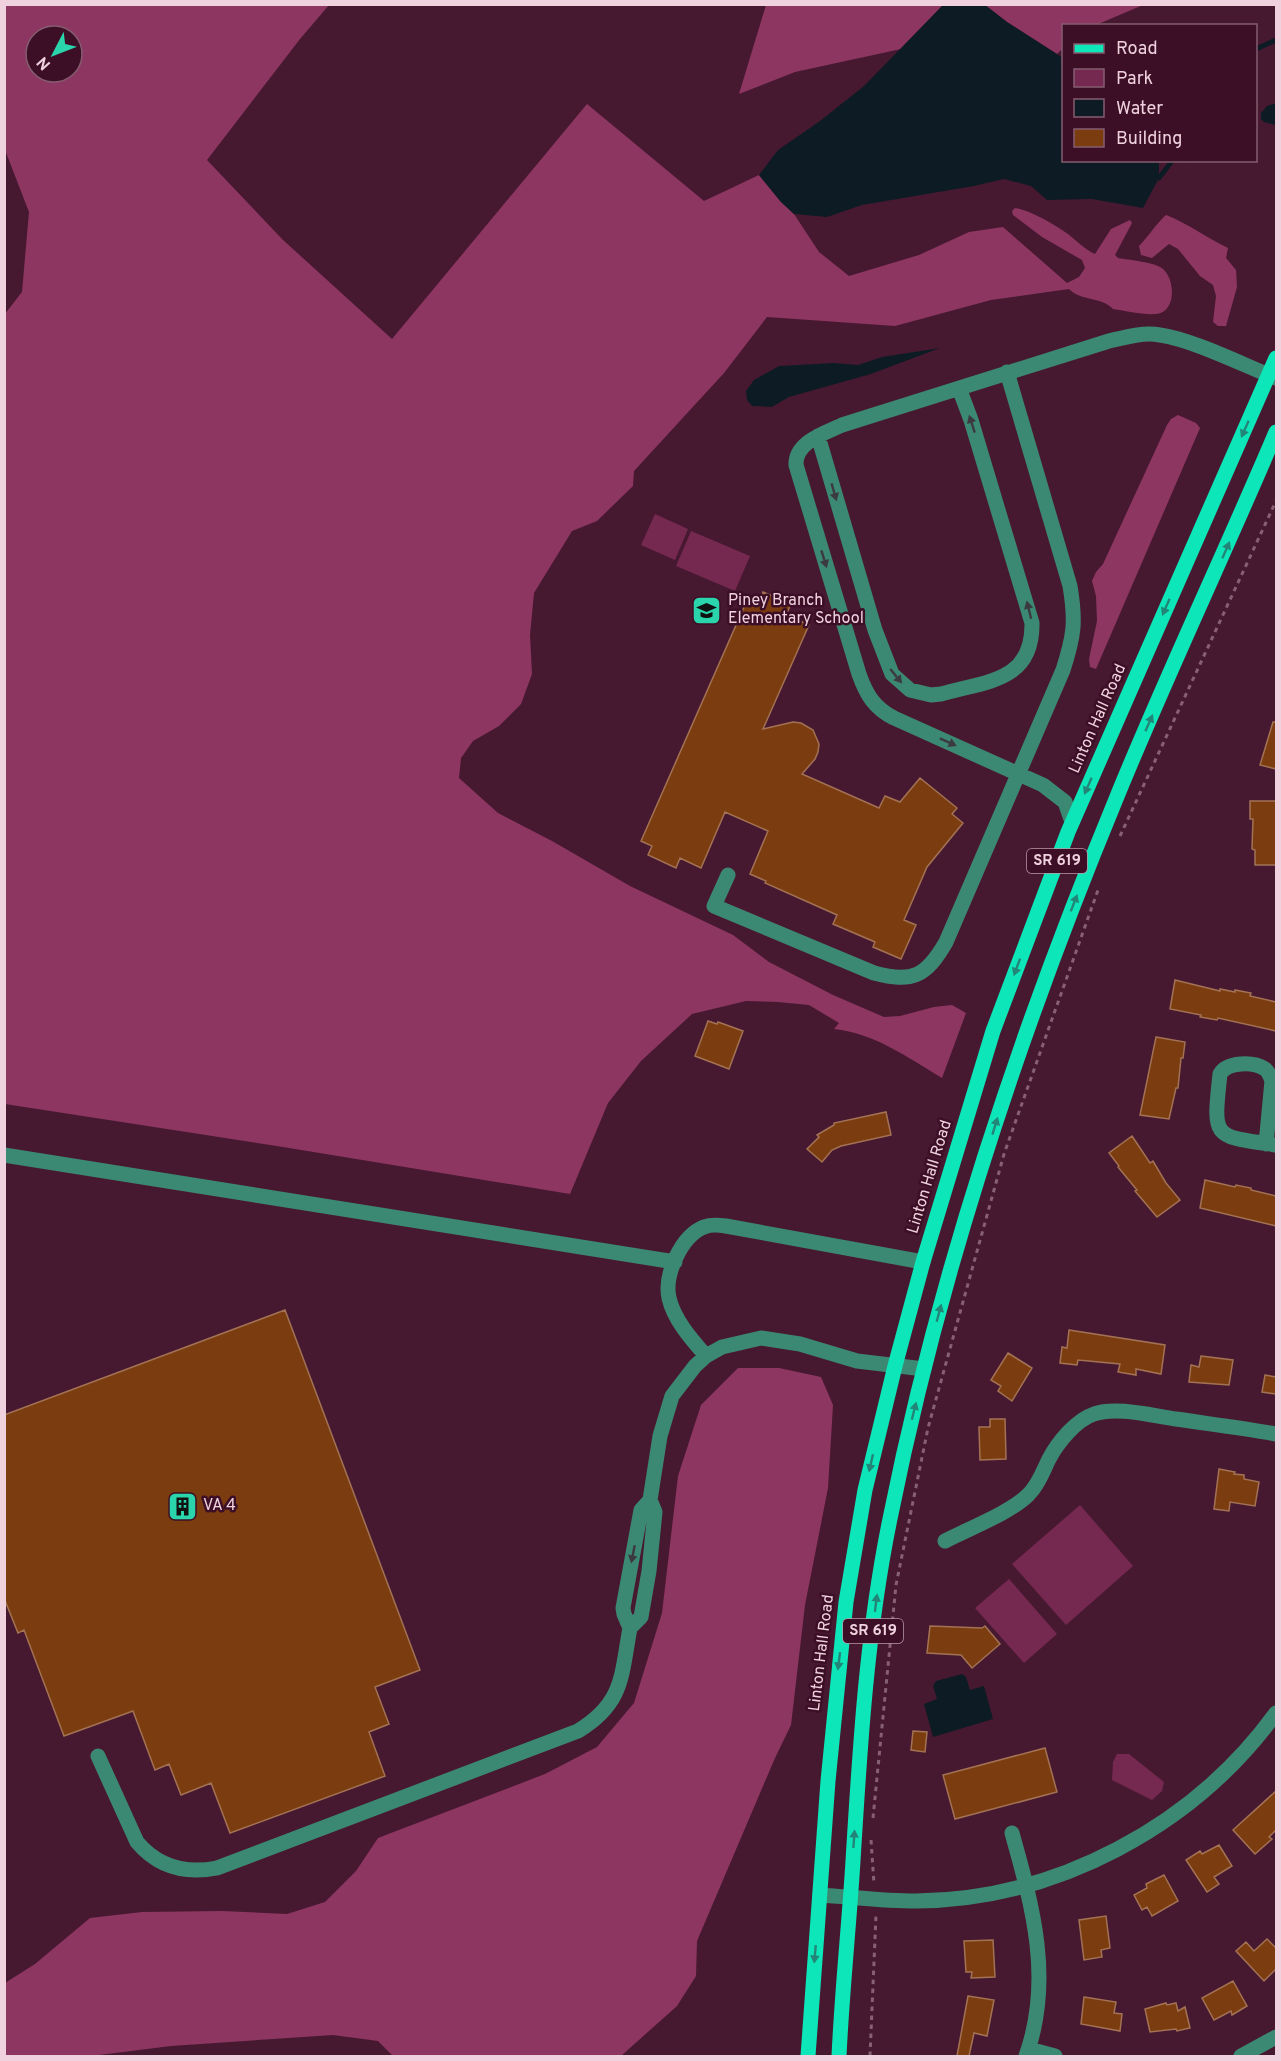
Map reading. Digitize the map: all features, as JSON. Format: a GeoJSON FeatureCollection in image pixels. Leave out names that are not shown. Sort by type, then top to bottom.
{"type":"FeatureCollection","features":[{"type":"Feature","properties":{"kind":"main road","name":"Linton Hall Road"},"geometry":{"type":"LineString","coordinates":[[808,2056],[834,1707],[846,1602],[865,1490],[923,1262],[993,1031],[1072,822],[1273,377],[1276,358]]}},
{"type":"Feature","properties":{"kind":"main road","name":"SR 619"},"geometry":{"type":"LineString","coordinates":[[839,2056],[864,1702],[881,1568],[897,1484],[924,1369],[949,1278],[1020,1048],[1078,892],[1118,794],[1276,432]]}},
{"type":"Feature","properties":{"kind":"street"},"geometry":{"type":"LineString","coordinates":[[1072,822],[1065,802],[1043,785],[894,718],[873,704],[864,689],[859,674],[796,465],[799,451],[818,436],[842,425],[1137,334],[1159,335],[1184,341],[1273,377]]}},
{"type":"Feature","properties":{"kind":"street"},"geometry":{"type":"LineString","coordinates":[[728,875],[714,906],[874,973],[900,979],[910,978],[927,969],[946,942],[1062,670],[1072,639],[1075,616],[1070,586],[1008,372]]}},
{"type":"Feature","properties":{"kind":"street"},"geometry":{"type":"LineString","coordinates":[[818,436],[875,630],[891,674],[910,690],[931,694],[941,694],[1007,675],[1020,666],[1026,657],[1032,639],[1032,623],[959,388]]}},
{"type":"Feature","properties":{"kind":"street"},"geometry":{"type":"LineString","coordinates":[[1230,1065],[1255,1065],[1263,1067],[1269,1073],[1272,1081],[1271,1144],[1233,1139],[1225,1135],[1218,1127],[1215,1117],[1220,1074],[1223,1069],[1230,1065]]}},
{"type":"Feature","properties":{"kind":"street"},"geometry":{"type":"LineString","coordinates":[[4,1155],[675,1262]]}},
{"type":"Feature","properties":{"kind":"street"},"geometry":{"type":"LineString","coordinates":[[706,1356],[689,1336],[670,1300],[668,1288],[675,1262],[690,1237],[705,1226],[715,1225],[923,1262]]}},
{"type":"Feature","properties":{"kind":"street"},"geometry":{"type":"LineString","coordinates":[[98,1756],[141,1847],[167,1865],[183,1870],[200,1871],[217,1868],[578,1731],[602,1714],[616,1694],[630,1628],[624,1614],[641,1510],[650,1500],[660,1436],[672,1396],[695,1366],[706,1356],[722,1347],[761,1338],[800,1344],[856,1361],[924,1369]]}},
{"type":"Feature","properties":{"kind":"street"},"geometry":{"type":"LineString","coordinates":[[945,1541],[1028,1496],[1038,1483],[1050,1456],[1060,1442],[1093,1414],[1108,1411],[1147,1415],[1276,1434]]}},
{"type":"Feature","properties":{"kind":"street"},"geometry":{"type":"LineString","coordinates":[[820,1895],[916,1901],[962,1898],[1027,1885],[1058,1876],[1136,1839],[1172,1815],[1232,1765],[1276,1713]]}},
{"type":"Feature","properties":{"kind":"street"},"geometry":{"type":"LineString","coordinates":[[1012,1833],[1027,1885],[1038,1946],[1039,1980],[1036,2014],[1027,2053],[1055,2056]]}},
{"type":"Feature","properties":{"kind":"street"},"geometry":{"type":"LineString","coordinates":[[1241,2056],[1276,2037]]}},
{"type":"Feature","properties":{"kind":"path"},"geometry":{"type":"LineString","coordinates":[[1119,837],[1276,501]]}},
{"type":"Feature","properties":{"kind":"path"},"geometry":{"type":"LineString","coordinates":[[872,1823],[896,1585],[928,1428],[1004,1154],[1101,881]]}},
{"type":"Feature","properties":{"kind":"path"},"geometry":{"type":"LineString","coordinates":[[871,1835],[872,1868]]}},
{"type":"Feature","properties":{"kind":"path"},"geometry":{"type":"LineString","coordinates":[[870,2056],[877,1924]]}},
{"type":"Feature","properties":{"kind":"green space"},"geometry":{"type":"Polygon","coordinates":[[[655,514],[688,529],[675,560],[641,545],[655,514]]]}},
{"type":"Feature","properties":{"kind":"green space"},"geometry":{"type":"Polygon","coordinates":[[[691,531],[750,556],[735,591],[676,566],[691,531]]]}},
{"type":"Feature","properties":{"kind":"green space"},"geometry":{"type":"Polygon","coordinates":[[[1080,1505],[1133,1566],[1066,1625],[1012,1564],[1080,1505]]]}},
{"type":"Feature","properties":{"kind":"green space"},"geometry":{"type":"Polygon","coordinates":[[[1009,1579],[1057,1634],[1024,1663],[975,1608],[1009,1579]]]}},
{"type":"Feature","properties":{"kind":"green space"},"geometry":{"type":"Polygon","coordinates":[[[1117,1754],[1129,1754],[1164,1782],[1162,1791],[1152,1800],[1112,1780],[1113,1762],[1117,1754]]]}},
{"type":"Feature","properties":{"kind":"shaded area"},"geometry":{"type":"Polygon","coordinates":[[[5,5],[329,5],[207,160],[283,240],[392,339],[587,104],[704,201],[759,175],[794,214],[819,252],[849,276],[919,255],[969,232],[1003,227],[1067,283],[1079,277],[1085,268],[1082,260],[1042,237],[1013,215],[1012,211],[1015,208],[1050,222],[1095,254],[1111,229],[1130,220],[1132,223],[1115,255],[1118,258],[1142,262],[1163,269],[1170,280],[1172,294],[1168,308],[1163,312],[1145,314],[1113,309],[1103,302],[1080,296],[1069,289],[991,300],[895,326],[767,317],[724,373],[634,471],[633,486],[597,521],[572,531],[534,593],[530,635],[532,674],[521,704],[499,726],[473,741],[461,758],[459,778],[498,813],[630,886],[733,935],[769,962],[833,995],[884,1017],[952,1005],[966,1013],[942,1078],[877,1041],[849,1031],[834,1029],[839,1023],[809,1005],[746,1001],[692,1014],[641,1061],[608,1103],[570,1194],[5,1104],[4,315],[22,292],[29,212],[5,150],[5,5]]]}},
{"type":"Feature","properties":{"kind":"shaded area"},"geometry":{"type":"Polygon","coordinates":[[[766,5],[943,5],[901,49],[795,72],[739,94],[766,5]]]}},
{"type":"Feature","properties":{"kind":"shaded area"},"geometry":{"type":"Polygon","coordinates":[[[985,5],[1143,5],[1098,24],[1062,24],[1062,49],[1057,54],[985,5]]]}},
{"type":"Feature","properties":{"kind":"shaded area"},"geometry":{"type":"Polygon","coordinates":[[[1166,215],[1228,248],[1226,258],[1236,270],[1237,287],[1226,326],[1218,326],[1213,322],[1216,296],[1213,285],[1200,276],[1178,249],[1169,244],[1152,258],[1141,255],[1139,246],[1166,215]]]}},
{"type":"Feature","properties":{"kind":"shaded area"},"geometry":{"type":"Polygon","coordinates":[[[1178,415],[1196,423],[1200,428],[1096,669],[1090,667],[1089,659],[1097,621],[1096,596],[1092,581],[1103,564],[1167,425],[1178,415]]]}},
{"type":"Feature","properties":{"kind":"shaded area"},"geometry":{"type":"Polygon","coordinates":[[[738,1368],[779,1368],[821,1377],[833,1405],[828,1488],[805,1605],[791,1725],[697,1941],[696,1976],[677,2006],[621,2056],[393,2056],[378,2041],[333,2035],[171,2046],[91,2056],[5,2056],[5,1983],[35,1964],[90,1918],[142,1912],[222,1911],[287,1914],[325,1902],[356,1871],[378,1838],[545,1774],[597,1747],[634,1703],[662,1613],[678,1476],[701,1405],[738,1368]]]}},
{"type":"Feature","properties":{"kind":"water"},"geometry":{"type":"Polygon","coordinates":[[[943,5],[985,5],[1062,57],[1062,162],[1159,162],[1159,178],[1143,208],[1092,199],[1047,200],[1031,186],[1004,179],[862,205],[827,217],[794,214],[759,175],[778,150],[820,121],[864,86],[943,5]]]}},
{"type":"Feature","properties":{"kind":"water"},"geometry":{"type":"Polygon","coordinates":[[[1276,103],[1276,125],[1264,122],[1261,119],[1261,113],[1267,106],[1276,103]]]}},
{"type":"Feature","properties":{"kind":"water"},"geometry":{"type":"Polygon","coordinates":[[[940,348],[871,374],[789,397],[772,407],[752,406],[747,400],[746,391],[754,380],[779,366],[834,363],[858,365],[882,357],[940,348]]]}},
{"type":"Feature","properties":{"kind":"water"},"geometry":{"type":"Polygon","coordinates":[[[962,1674],[966,1677],[970,1690],[984,1686],[993,1719],[933,1737],[924,1704],[937,1699],[933,1686],[936,1681],[962,1674]]]}},
{"type":"Feature","properties":{"kind":"building"},"geometry":{"type":"Polygon","coordinates":[[[763,592],[791,604],[786,615],[809,625],[763,729],[793,722],[801,723],[813,730],[819,744],[818,752],[802,774],[879,808],[885,796],[900,802],[920,778],[957,808],[952,814],[963,823],[927,867],[904,920],[916,925],[901,959],[873,947],[875,942],[833,924],[837,915],[750,874],[768,831],[725,812],[701,868],[680,858],[676,868],[648,855],[652,846],[641,841],[748,598],[759,603],[763,592]]]}},
{"type":"Feature","properties":{"kind":"building"},"geometry":{"type":"Polygon","coordinates":[[[1273,722],[1276,722],[1276,769],[1260,765],[1273,722]]]}},
{"type":"Feature","properties":{"kind":"building"},"geometry":{"type":"Polygon","coordinates":[[[1250,801],[1276,801],[1276,865],[1255,865],[1250,801]]]}},
{"type":"Feature","properties":{"kind":"building"},"geometry":{"type":"Polygon","coordinates":[[[1175,980],[1220,991],[1220,989],[1251,993],[1250,996],[1276,1002],[1276,1031],[1170,1009],[1175,980]]]}},
{"type":"Feature","properties":{"kind":"building"},"geometry":{"type":"Polygon","coordinates":[[[708,1021],[743,1031],[729,1069],[695,1056],[708,1021]]]}},
{"type":"Feature","properties":{"kind":"building"},"geometry":{"type":"Polygon","coordinates":[[[1156,1037],[1185,1042],[1178,1088],[1176,1088],[1169,1119],[1140,1115],[1156,1037]]]}},
{"type":"Feature","properties":{"kind":"building"},"geometry":{"type":"Polygon","coordinates":[[[886,1112],[891,1135],[841,1146],[832,1150],[822,1162],[807,1149],[819,1137],[817,1135],[834,1123],[886,1112]]]}},
{"type":"Feature","properties":{"kind":"building"},"geometry":{"type":"Polygon","coordinates":[[[1132,1136],[1180,1200],[1157,1217],[1135,1191],[1137,1190],[1109,1153],[1132,1136]]]}},
{"type":"Feature","properties":{"kind":"building"},"geometry":{"type":"Polygon","coordinates":[[[1205,1180],[1251,1188],[1251,1190],[1276,1196],[1276,1226],[1200,1208],[1205,1180]]]}},
{"type":"Feature","properties":{"kind":"building","name":"VA 4"},"geometry":{"type":"Polygon","coordinates":[[[285,1310],[420,1670],[375,1687],[389,1724],[369,1732],[385,1776],[230,1833],[211,1783],[181,1795],[169,1764],[155,1770],[133,1711],[64,1736],[24,1630],[18,1633],[4,1598],[4,1415],[285,1310]]]}},
{"type":"Feature","properties":{"kind":"building"},"geometry":{"type":"Polygon","coordinates":[[[1069,1330],[1165,1345],[1161,1374],[1136,1369],[1136,1375],[1118,1372],[1120,1364],[1078,1360],[1077,1365],[1060,1363],[1062,1347],[1067,1348],[1069,1330]]]}},
{"type":"Feature","properties":{"kind":"building"},"geometry":{"type":"Polygon","coordinates":[[[1008,1353],[1032,1368],[1012,1401],[998,1391],[1001,1386],[991,1380],[1008,1353]]]}},
{"type":"Feature","properties":{"kind":"building"},"geometry":{"type":"Polygon","coordinates":[[[1201,1356],[1233,1360],[1229,1385],[1189,1382],[1191,1365],[1199,1367],[1201,1356]]]}},
{"type":"Feature","properties":{"kind":"building"},"geometry":{"type":"Polygon","coordinates":[[[1265,1375],[1276,1377],[1276,1394],[1262,1392],[1265,1375]]]}},
{"type":"Feature","properties":{"kind":"building"},"geometry":{"type":"Polygon","coordinates":[[[990,1419],[1005,1419],[1006,1459],[980,1460],[979,1427],[990,1427],[990,1419]]]}},
{"type":"Feature","properties":{"kind":"building"},"geometry":{"type":"Polygon","coordinates":[[[1219,1469],[1235,1472],[1234,1474],[1244,1475],[1244,1479],[1259,1482],[1255,1506],[1230,1502],[1229,1511],[1214,1509],[1219,1469]]]}},
{"type":"Feature","properties":{"kind":"building"},"geometry":{"type":"Polygon","coordinates":[[[930,1626],[982,1628],[985,1626],[1000,1644],[972,1668],[961,1655],[927,1653],[930,1626]]]}},
{"type":"Feature","properties":{"kind":"building"},"geometry":{"type":"Polygon","coordinates":[[[913,1731],[927,1732],[925,1752],[911,1750],[913,1731]]]}},
{"type":"Feature","properties":{"kind":"building"},"geometry":{"type":"Polygon","coordinates":[[[1045,1748],[1057,1792],[955,1819],[943,1775],[1045,1748]]]}},
{"type":"Feature","properties":{"kind":"building"},"geometry":{"type":"Polygon","coordinates":[[[1276,1791],[1276,1830],[1269,1837],[1272,1839],[1255,1854],[1233,1830],[1276,1791]]]}},
{"type":"Feature","properties":{"kind":"building"},"geometry":{"type":"Polygon","coordinates":[[[1219,1845],[1232,1866],[1214,1877],[1219,1884],[1207,1892],[1186,1860],[1200,1851],[1202,1854],[1219,1845]]]}},
{"type":"Feature","properties":{"kind":"building"},"geometry":{"type":"Polygon","coordinates":[[[1164,1875],[1178,1901],[1152,1916],[1147,1907],[1142,1910],[1134,1895],[1147,1888],[1146,1884],[1164,1875]]]}},
{"type":"Feature","properties":{"kind":"building"},"geometry":{"type":"Polygon","coordinates":[[[1106,1916],[1110,1948],[1101,1950],[1102,1957],[1084,1960],[1079,1920],[1106,1916]]]}},
{"type":"Feature","properties":{"kind":"building"},"geometry":{"type":"Polygon","coordinates":[[[1267,1939],[1276,1948],[1276,1969],[1264,1981],[1236,1951],[1246,1942],[1254,1951],[1267,1939]]]}},
{"type":"Feature","properties":{"kind":"building"},"geometry":{"type":"Polygon","coordinates":[[[993,1940],[995,1977],[971,1978],[972,1972],[966,1972],[964,1941],[993,1940]]]}},
{"type":"Feature","properties":{"kind":"building"},"geometry":{"type":"Polygon","coordinates":[[[1233,1981],[1247,2006],[1232,2015],[1231,2011],[1214,2020],[1202,1998],[1233,1981]]]}},
{"type":"Feature","properties":{"kind":"building"},"geometry":{"type":"Polygon","coordinates":[[[968,1996],[994,2000],[987,2036],[974,2033],[969,2056],[957,2056],[968,1996]]]}},
{"type":"Feature","properties":{"kind":"building"},"geometry":{"type":"Polygon","coordinates":[[[1084,1997],[1116,2002],[1114,2013],[1122,2014],[1120,2031],[1081,2024],[1084,1997]]]}},
{"type":"Feature","properties":{"kind":"building"},"geometry":{"type":"Polygon","coordinates":[[[1166,2003],[1167,2005],[1176,2003],[1178,2011],[1185,2007],[1190,2028],[1150,2032],[1145,2009],[1166,2003]]]}},
{"type":"Feature","properties":{"kind":"waterway"},"geometry":{"type":"LineString","coordinates":[[1257,49],[1276,40]]}},
{"type":"Feature","properties":{"kind":"waterway"},"geometry":{"type":"LineString","coordinates":[[1159,178],[1171,162]]}},
{"type":"Feature","properties":{"kind":"place","name":"Piney Branch Elementary School"},"geometry":{"type":"Point","coordinates":[707,610]}},
{"type":"Feature","properties":{"kind":"place","name":"VA 4"},"geometry":{"type":"Point","coordinates":[182,1506]}}]}
